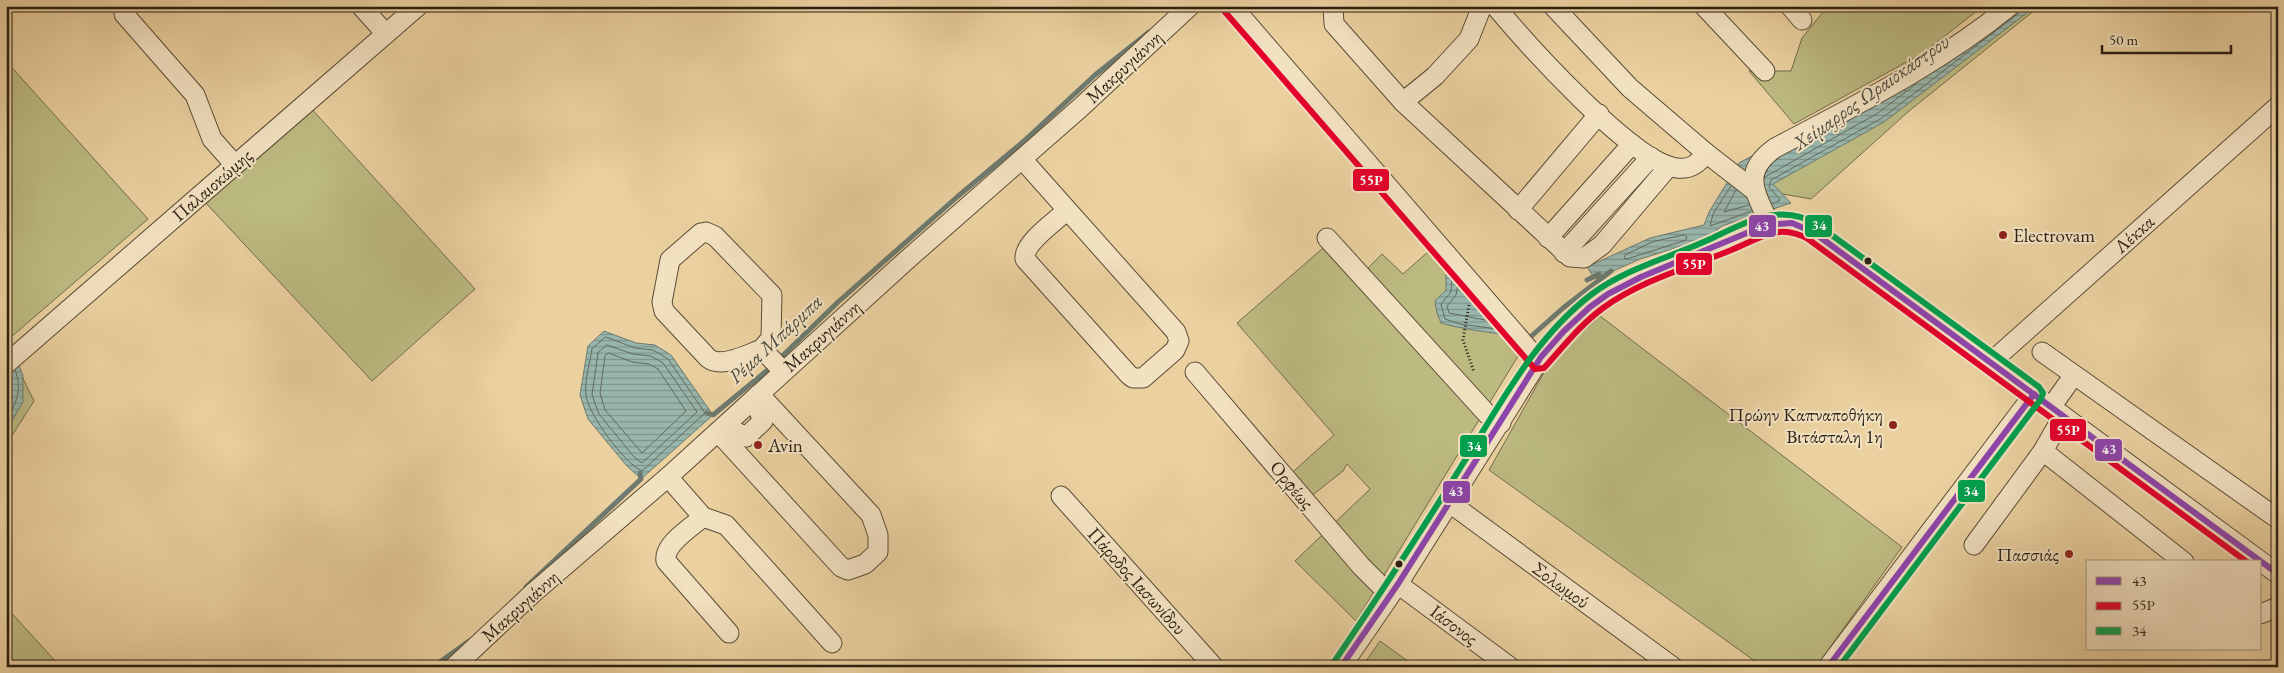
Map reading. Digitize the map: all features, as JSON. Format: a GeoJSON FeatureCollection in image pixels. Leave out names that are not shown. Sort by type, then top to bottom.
{"type":"FeatureCollection","features":[{"type":"Feature","properties":{"kind":"street"},"geometry":{"type":"LineString","coordinates":[[361,6],[386,34]]}},
{"type":"Feature","properties":{"kind":"street","name":"Παλαιοκώμης"},"geometry":{"type":"LineString","coordinates":[[6,364],[418,6]]}},
{"type":"Feature","properties":{"kind":"street","name":"Μακρυγιάννη"},"geometry":{"type":"LineString","coordinates":[[454,667],[533,593],[668,477],[726,432],[756,396],[783,371],[1022,159],[1190,6]]}},
{"type":"Feature","properties":{"kind":"street"},"geometry":{"type":"LineString","coordinates":[[1232,6],[1539,362]]}},
{"type":"Feature","properties":{"kind":"street"},"geometry":{"type":"LineString","coordinates":[[1333,6],[1334,24],[1403,102],[1570,258],[1579,259],[1600,246],[1670,166]]}},
{"type":"Feature","properties":{"kind":"street"},"geometry":{"type":"LineString","coordinates":[[1403,102],[1435,76],[1469,39],[1482,6]]}},
{"type":"Feature","properties":{"kind":"street"},"geometry":{"type":"LineString","coordinates":[[1495,6],[1572,90],[1632,144],[1651,157],[1670,166],[1682,168],[1698,164],[1706,153]]}},
{"type":"Feature","properties":{"kind":"street"},"geometry":{"type":"LineString","coordinates":[[1553,6],[1630,88],[1706,153],[1755,191]]}},
{"type":"Feature","properties":{"kind":"street"},"geometry":{"type":"LineString","coordinates":[[1704,6],[1765,71]]}},
{"type":"Feature","properties":{"kind":"street"},"geometry":{"type":"LineString","coordinates":[[1770,225],[1755,191],[1755,169],[1761,158],[1775,148],[1913,74],[1975,34],[2010,6]]}},
{"type":"Feature","properties":{"kind":"street"},"geometry":{"type":"LineString","coordinates":[[124,14],[195,95],[212,139],[235,165]]}},
{"type":"Feature","properties":{"kind":"street","name":"Λέκκα"},"geometry":{"type":"LineString","coordinates":[[1990,363],[2278,106]]}},
{"type":"Feature","properties":{"kind":"street"},"geometry":{"type":"LineString","coordinates":[[1518,210],[1600,114]]}},
{"type":"Feature","properties":{"kind":"street"},"geometry":{"type":"LineString","coordinates":[[1548,238],[1632,144]]}},
{"type":"Feature","properties":{"kind":"street"},"geometry":{"type":"LineString","coordinates":[[1564,253],[1651,157]]}},
{"type":"Feature","properties":{"kind":"street"},"geometry":{"type":"LineString","coordinates":[[1022,159],[1178,336],[1179,341],[1175,350],[1142,378],[1133,378],[1128,375],[1026,259],[1026,249],[1029,245],[1066,211]]}},
{"type":"Feature","properties":{"kind":"street"},"geometry":{"type":"LineString","coordinates":[[1341,667],[1394,590],[1549,347],[1576,320],[1612,291],[1645,274],[1770,225],[1788,222],[1806,228],[2259,560]]}},
{"type":"Feature","properties":{"kind":"street"},"geometry":{"type":"LineString","coordinates":[[706,232],[715,236],[772,296],[771,338],[762,349],[721,362],[714,362],[664,311],[662,302],[670,260],[701,233],[706,232]]}},
{"type":"Feature","properties":{"kind":"street"},"geometry":{"type":"LineString","coordinates":[[1327,238],[1487,414],[1501,423]]}},
{"type":"Feature","properties":{"kind":"street"},"geometry":{"type":"LineString","coordinates":[[762,349],[783,371]]}},
{"type":"Feature","properties":{"kind":"street"},"geometry":{"type":"LineString","coordinates":[[2042,352],[2278,519]]}},
{"type":"Feature","properties":{"kind":"street","name":"Ορφέως"},"geometry":{"type":"LineString","coordinates":[[1195,372],[1361,566],[1394,590]]}},
{"type":"Feature","properties":{"kind":"street"},"geometry":{"type":"LineString","coordinates":[[1974,545],[2043,451],[2057,412],[2074,375]]}},
{"type":"Feature","properties":{"kind":"street"},"geometry":{"type":"LineString","coordinates":[[1828,667],[2034,394]]}},
{"type":"Feature","properties":{"kind":"street"},"geometry":{"type":"LineString","coordinates":[[726,432],[841,567],[848,570],[865,564],[878,552],[878,535],[871,515],[756,396]]}},
{"type":"Feature","properties":{"kind":"street"},"geometry":{"type":"LineString","coordinates":[[2043,451],[2181,560]]}},
{"type":"Feature","properties":{"kind":"street"},"geometry":{"type":"LineString","coordinates":[[668,477],[703,517],[726,525],[832,643]]}},
{"type":"Feature","properties":{"kind":"street","name":"Πάροδος Ιασωνίδου"},"geometry":{"type":"LineString","coordinates":[[1061,496],[1214,667]]}},
{"type":"Feature","properties":{"kind":"street","name":"Σολωμού"},"geometry":{"type":"LineString","coordinates":[[1450,503],[1673,667]]}},
{"type":"Feature","properties":{"kind":"street"},"geometry":{"type":"LineString","coordinates":[[703,517],[669,547],[665,556],[666,561],[730,633]]}},
{"type":"Feature","properties":{"kind":"street"},"geometry":{"type":"LineString","coordinates":[[2262,562],[2278,574]]}},
{"type":"Feature","properties":{"kind":"street","name":"Ιάσονος"},"geometry":{"type":"LineString","coordinates":[[1394,590],[1510,667]]}},
{"type":"Feature","properties":{"kind":"street"},"geometry":{"type":"LineString","coordinates":[[2262,613],[2278,607]]}},
{"type":"Feature","properties":{"kind":"path"},"geometry":{"type":"LineString","coordinates":[[1472,284],[1463,340],[1477,378]]}},
{"type":"Feature","properties":{"kind":"shaded area"},"geometry":{"type":"Polygon","coordinates":[[[1828,6],[1983,6],[1923,53],[1794,124],[1749,71],[1791,71],[1802,38],[1828,6]]]}},
{"type":"Feature","properties":{"kind":"shaded area"},"geometry":{"type":"Polygon","coordinates":[[[1996,6],[2040,6],[1909,111],[1811,199],[1777,193],[1770,182],[1996,6]]]}},
{"type":"Feature","properties":{"kind":"shaded area"},"geometry":{"type":"Polygon","coordinates":[[[6,61],[148,219],[10,338],[6,331],[6,61]]]}},
{"type":"Feature","properties":{"kind":"shaded area"},"geometry":{"type":"Polygon","coordinates":[[[309,106],[475,289],[372,381],[203,200],[309,106]]]}},
{"type":"Feature","properties":{"kind":"shaded area"},"geometry":{"type":"Polygon","coordinates":[[[1330,242],[1360,276],[1382,254],[1403,274],[1430,250],[1520,353],[1356,621],[1295,561],[1370,489],[1347,464],[1343,471],[1305,501],[1286,478],[1334,435],[1237,323],[1330,242]]]}},
{"type":"Feature","properties":{"kind":"shaded area"},"geometry":{"type":"Polygon","coordinates":[[[1600,316],[1902,547],[1816,667],[1763,667],[1489,470],[1550,362],[1600,316]]]}},
{"type":"Feature","properties":{"kind":"shaded area"},"geometry":{"type":"Polygon","coordinates":[[[6,344],[34,401],[6,445],[6,344]]]}},
{"type":"Feature","properties":{"kind":"shaded area"},"geometry":{"type":"Polygon","coordinates":[[[6,607],[57,663],[53,667],[6,667],[6,607]]]}},
{"type":"Feature","properties":{"kind":"shaded area"},"geometry":{"type":"Polygon","coordinates":[[[1380,641],[1416,667],[1362,667],[1380,641]]]}},
{"type":"Feature","properties":{"kind":"water"},"geometry":{"type":"Polygon","coordinates":[[[2000,6],[2036,6],[1884,122],[1773,184],[1791,203],[1722,226],[1705,239],[1640,259],[1595,279],[1587,267],[1650,238],[1704,225],[1709,212],[1739,163],[1954,45],[2000,6]]]}},
{"type":"Feature","properties":{"kind":"water"},"geometry":{"type":"Polygon","coordinates":[[[1463,264],[1513,336],[1441,323],[1435,301],[1446,290],[1446,274],[1463,264]]]}},
{"type":"Feature","properties":{"kind":"water"},"geometry":{"type":"Polygon","coordinates":[[[6,331],[23,376],[23,402],[6,431],[6,331]]]}},
{"type":"Feature","properties":{"kind":"water"},"geometry":{"type":"Polygon","coordinates":[[[604,331],[636,343],[655,345],[671,355],[713,415],[641,479],[626,465],[588,419],[580,395],[588,346],[604,331]]]}},
{"type":"Feature","properties":{"kind":"waterway","name":"Ρέμα Μπάρμπα"},"geometry":{"type":"LineString","coordinates":[[707,413],[713,415],[770,368],[838,302],[957,197],[1024,141],[1095,75],[1149,32]]}},
{"type":"Feature","properties":{"kind":"waterway","name":"Χείμαρρος Ωραιοκάστρου"},"geometry":{"type":"LineString","coordinates":[[1527,340],[1563,308],[1611,271]]}},
{"type":"Feature","properties":{"kind":"waterway","name":"Χείμαρρος Ωραιοκάστρου"},"geometry":{"type":"LineString","coordinates":[[1587,280],[1599,274]]}},
{"type":"Feature","properties":{"kind":"waterway","name":"Ρέμα Μπάρμπα"},"geometry":{"type":"LineString","coordinates":[[526,587],[641,479],[640,473]]}},
{"type":"Feature","properties":{"kind":"waterway","name":"Ρέμα Μπάρμπα"},"geometry":{"type":"LineString","coordinates":[[433,667],[469,641]]}},
{"type":"Feature","properties":{"kind":"transit line","name":"55Ρ"},"geometry":{"type":"LineString","coordinates":[[1225,12],[1535,369],[1544,368],[1587,322],[1617,298],[1632,290],[1766,235],[1779,232],[1794,233],[1808,239],[2244,560]]}},
{"type":"Feature","properties":{"kind":"transit line","name":"34"},"geometry":{"type":"LineString","coordinates":[[1334,662],[1415,540],[1520,373],[1535,352],[1571,312],[1605,285],[1634,270],[1749,221],[1776,215],[1790,215],[1804,218],[1818,225],[2039,387],[2043,393],[2041,399],[1839,667]]}},
{"type":"Feature","properties":{"kind":"transit line","name":"43"},"geometry":{"type":"LineString","coordinates":[[1341,667],[1398,584],[1541,357],[1564,331],[1590,307],[1608,294],[1641,277],[1766,225],[1792,223],[1813,232],[2259,560]]}},
{"type":"Feature","properties":{"kind":"transit line","name":"43"},"geometry":{"type":"LineString","coordinates":[[1828,667],[2034,394]]}},
{"type":"Feature","properties":{"kind":"transit line","name":"43"},"geometry":{"type":"LineString","coordinates":[[2262,562],[2278,574]]}},
{"type":"Feature","properties":{"kind":"place","name":"Electrovam"},"geometry":{"type":"Point","coordinates":[2003,235]}},
{"type":"Feature","properties":{"kind":"place","name":"Πρώην Καπναποθήκη Βιτάσταλη 1η"},"geometry":{"type":"Point","coordinates":[1893,425]}},
{"type":"Feature","properties":{"kind":"place","name":"Avin"},"geometry":{"type":"Point","coordinates":[758,445]}},
{"type":"Feature","properties":{"kind":"place","name":"Πασσιάς"},"geometry":{"type":"Point","coordinates":[2069,554]}}]}
